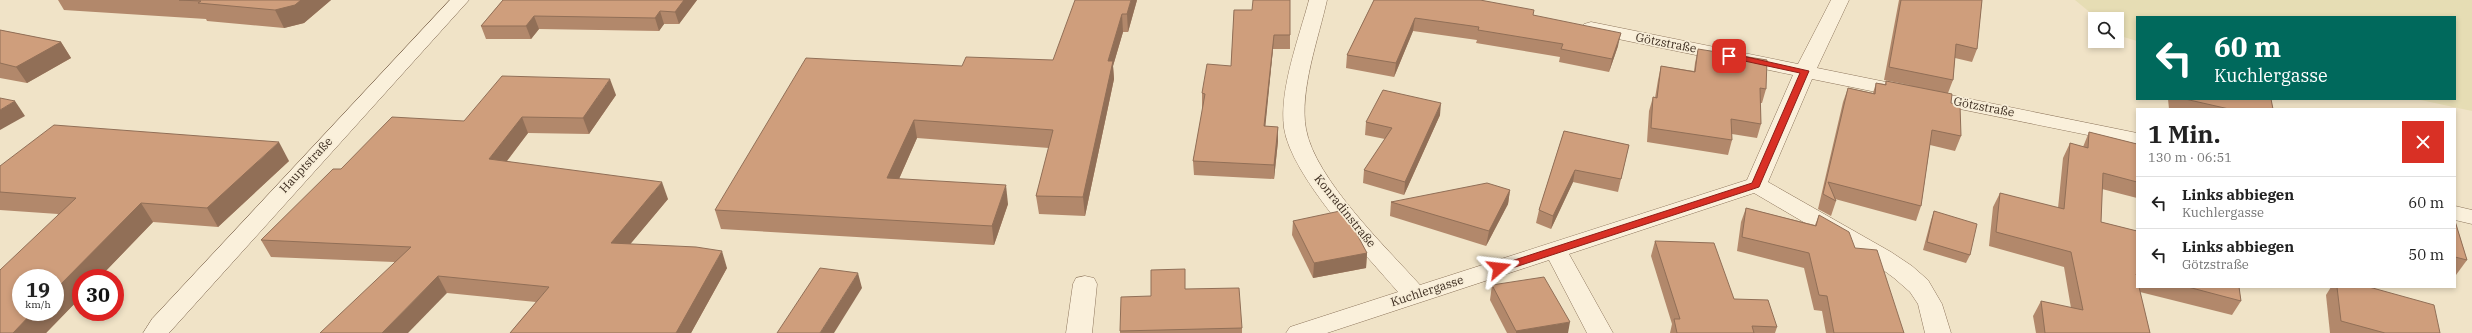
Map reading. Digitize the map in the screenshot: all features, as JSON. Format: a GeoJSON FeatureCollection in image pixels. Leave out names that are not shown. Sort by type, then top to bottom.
{"type":"FeatureCollection","features":[{"type":"Feature","properties":{"kind":"street","name":"Hauptstraße"},"geometry":{"type":"LineString","coordinates":[[156,333],[161,325],[207,272],[460,0]]}},
{"type":"Feature","properties":{"kind":"street","name":"Konradinstraße"},"geometry":{"type":"LineString","coordinates":[[1318,0],[1296,101],[1295,130],[1303,153],[1317,179],[1414,294]]}},
{"type":"Feature","properties":{"kind":"street"},"geometry":{"type":"LineString","coordinates":[[1840,0],[1805,71],[1756,185],[1883,258],[1903,272],[1919,286],[1930,304],[1938,333]]}},
{"type":"Feature","properties":{"kind":"street","name":"Götzstraße"},"geometry":{"type":"LineString","coordinates":[[1571,24],[2136,139]]}},
{"type":"Feature","properties":{"kind":"street","name":"Kuchlergasse"},"geometry":{"type":"LineString","coordinates":[[1299,333],[1414,294],[1556,251],[1756,185]]}},
{"type":"Feature","properties":{"kind":"street"},"geometry":{"type":"LineString","coordinates":[[2456,213],[2472,217]]}},
{"type":"Feature","properties":{"kind":"street"},"geometry":{"type":"LineString","coordinates":[[1556,251],[1600,333]]}},
{"type":"Feature","properties":{"kind":"street"},"geometry":{"type":"LineString","coordinates":[[1079,333],[1085,284]]}},
{"type":"Feature","properties":{"kind":"shaded area"},"geometry":{"type":"Polygon","coordinates":[[[2075,0],[2472,0],[2472,111],[2421,100],[2456,100],[2456,16],[2136,16],[2136,41],[2124,37],[2124,12],[2090,12],[2075,0]]]}},
{"type":"Feature","properties":{"kind":"building"},"geometry":{"type":"Polygon","coordinates":[[[179,0],[301,0],[295,5],[275,10],[198,3],[201,1],[179,0]]]}},
{"type":"Feature","properties":{"kind":"building"},"geometry":{"type":"Polygon","coordinates":[[[503,0],[684,0],[675,12],[660,11],[655,18],[534,16],[526,26],[481,26],[503,0]]]}},
{"type":"Feature","properties":{"kind":"building"},"geometry":{"type":"Polygon","coordinates":[[[1075,0],[1131,0],[1127,14],[1122,14],[1108,61],[1113,61],[1083,197],[1036,196],[1053,130],[914,120],[887,178],[1006,185],[992,226],[715,210],[806,58],[962,66],[966,57],[1053,60],[1075,0]]]}},
{"type":"Feature","properties":{"kind":"building"},"geometry":{"type":"Polygon","coordinates":[[[1253,0],[1290,0],[1290,35],[1274,35],[1264,126],[1278,127],[1274,165],[1193,161],[1205,94],[1202,93],[1207,64],[1231,66],[1234,10],[1252,10],[1253,0]]]}},
{"type":"Feature","properties":{"kind":"building"},"geometry":{"type":"Polygon","coordinates":[[[1374,0],[1480,0],[1534,10],[1533,15],[1621,33],[1612,59],[1561,49],[1563,44],[1478,30],[1479,27],[1415,18],[1396,63],[1347,55],[1374,0]]]}},
{"type":"Feature","properties":{"kind":"building"},"geometry":{"type":"Polygon","coordinates":[[[1901,0],[1982,0],[1977,49],[1956,44],[1953,80],[1889,67],[1901,0]]]}},
{"type":"Feature","properties":{"kind":"building"},"geometry":{"type":"Polygon","coordinates":[[[0,30],[61,42],[16,67],[0,63],[0,30]]]}},
{"type":"Feature","properties":{"kind":"building"},"geometry":{"type":"Polygon","coordinates":[[[1698,49],[1767,60],[1766,89],[1760,88],[1761,124],[1731,119],[1732,140],[1651,128],[1653,97],[1657,98],[1661,66],[1695,72],[1698,49]]]}},
{"type":"Feature","properties":{"kind":"building"},"geometry":{"type":"Polygon","coordinates":[[[502,76],[610,79],[583,118],[522,117],[489,159],[662,182],[611,243],[696,247],[722,251],[676,333],[510,333],[549,287],[438,276],[382,333],[320,333],[411,247],[261,240],[333,169],[341,169],[392,117],[464,121],[502,76]]]}},
{"type":"Feature","properties":{"kind":"building"},"geometry":{"type":"Polygon","coordinates":[[[1886,81],[1952,94],[1951,103],[1960,105],[1961,136],[1932,130],[1921,206],[1828,182],[1836,201],[1823,194],[1848,88],[1875,94],[1876,83],[1886,85],[1886,81]]]}},
{"type":"Feature","properties":{"kind":"building"},"geometry":{"type":"Polygon","coordinates":[[[1383,90],[1441,103],[1405,182],[1364,170],[1392,128],[1366,122],[1383,90]]]}},
{"type":"Feature","properties":{"kind":"building"},"geometry":{"type":"Polygon","coordinates":[[[0,98],[15,101],[0,110],[0,98]]]}},
{"type":"Feature","properties":{"kind":"building"},"geometry":{"type":"Polygon","coordinates":[[[2189,100],[2271,100],[2273,108],[2225,108],[2189,100]]]}},
{"type":"Feature","properties":{"kind":"building"},"geometry":{"type":"Polygon","coordinates":[[[54,125],[279,142],[207,208],[141,203],[76,269],[72,269],[72,273],[64,281],[64,269],[12,269],[12,321],[24,321],[13,333],[0,333],[0,270],[76,198],[0,192],[0,166],[54,125]]]}},
{"type":"Feature","properties":{"kind":"building"},"geometry":{"type":"Polygon","coordinates":[[[1564,131],[1629,145],[1621,179],[1575,170],[1553,216],[1539,210],[1564,131]]]}},
{"type":"Feature","properties":{"kind":"building"},"geometry":{"type":"Polygon","coordinates":[[[2089,132],[2136,144],[2136,182],[2103,173],[2101,222],[2136,231],[2136,288],[2139,288],[2150,333],[2045,333],[2041,301],[2083,310],[2071,252],[1996,232],[2000,193],[2064,209],[2070,143],[2088,148],[2089,132]]]}},
{"type":"Feature","properties":{"kind":"building"},"geometry":{"type":"Polygon","coordinates":[[[1487,183],[1510,190],[1489,231],[1391,202],[1487,183]]]}},
{"type":"Feature","properties":{"kind":"building"},"geometry":{"type":"Polygon","coordinates":[[[1746,208],[1816,226],[1819,215],[1849,232],[1855,248],[1877,250],[1904,333],[1834,333],[1827,296],[1819,295],[1809,253],[1742,237],[1746,208]]]}},
{"type":"Feature","properties":{"kind":"building"},"geometry":{"type":"Polygon","coordinates":[[[1340,211],[1352,225],[1367,253],[1314,263],[1293,221],[1340,211]]]}},
{"type":"Feature","properties":{"kind":"building"},"geometry":{"type":"Polygon","coordinates":[[[1934,211],[1977,224],[1970,255],[1927,242],[1934,211]]]}},
{"type":"Feature","properties":{"kind":"building"},"geometry":{"type":"Polygon","coordinates":[[[2456,224],[2467,260],[2456,257],[2456,224]]]}},
{"type":"Feature","properties":{"kind":"building"},"geometry":{"type":"Polygon","coordinates":[[[1655,241],[1714,243],[1734,299],[1768,300],[1777,327],[1752,326],[1754,333],[1677,333],[1674,319],[1680,319],[1655,241]]]}},
{"type":"Feature","properties":{"kind":"building"},"geometry":{"type":"Polygon","coordinates":[[[820,268],[858,273],[820,333],[777,333],[820,268]]]}},
{"type":"Feature","properties":{"kind":"building"},"geometry":{"type":"Polygon","coordinates":[[[1185,269],[1185,289],[1239,288],[1242,328],[1120,331],[1121,297],[1151,296],[1151,270],[1185,269]]]}},
{"type":"Feature","properties":{"kind":"building"},"geometry":{"type":"Polygon","coordinates":[[[1544,277],[1570,322],[1516,331],[1492,285],[1544,277]]]}},
{"type":"Feature","properties":{"kind":"building"},"geometry":{"type":"Polygon","coordinates":[[[2192,288],[2239,288],[2241,301],[2192,288]]]}},
{"type":"Feature","properties":{"kind":"building"},"geometry":{"type":"Polygon","coordinates":[[[2337,288],[2373,288],[2434,305],[2440,333],[2385,333],[2341,321],[2337,288]]]}},
{"type":"Feature","properties":{"kind":"route"},"geometry":{"type":"LineString","coordinates":[[1499,268],[1556,251],[1648,219],[1756,185],[1805,71],[1729,56]]}}]}
